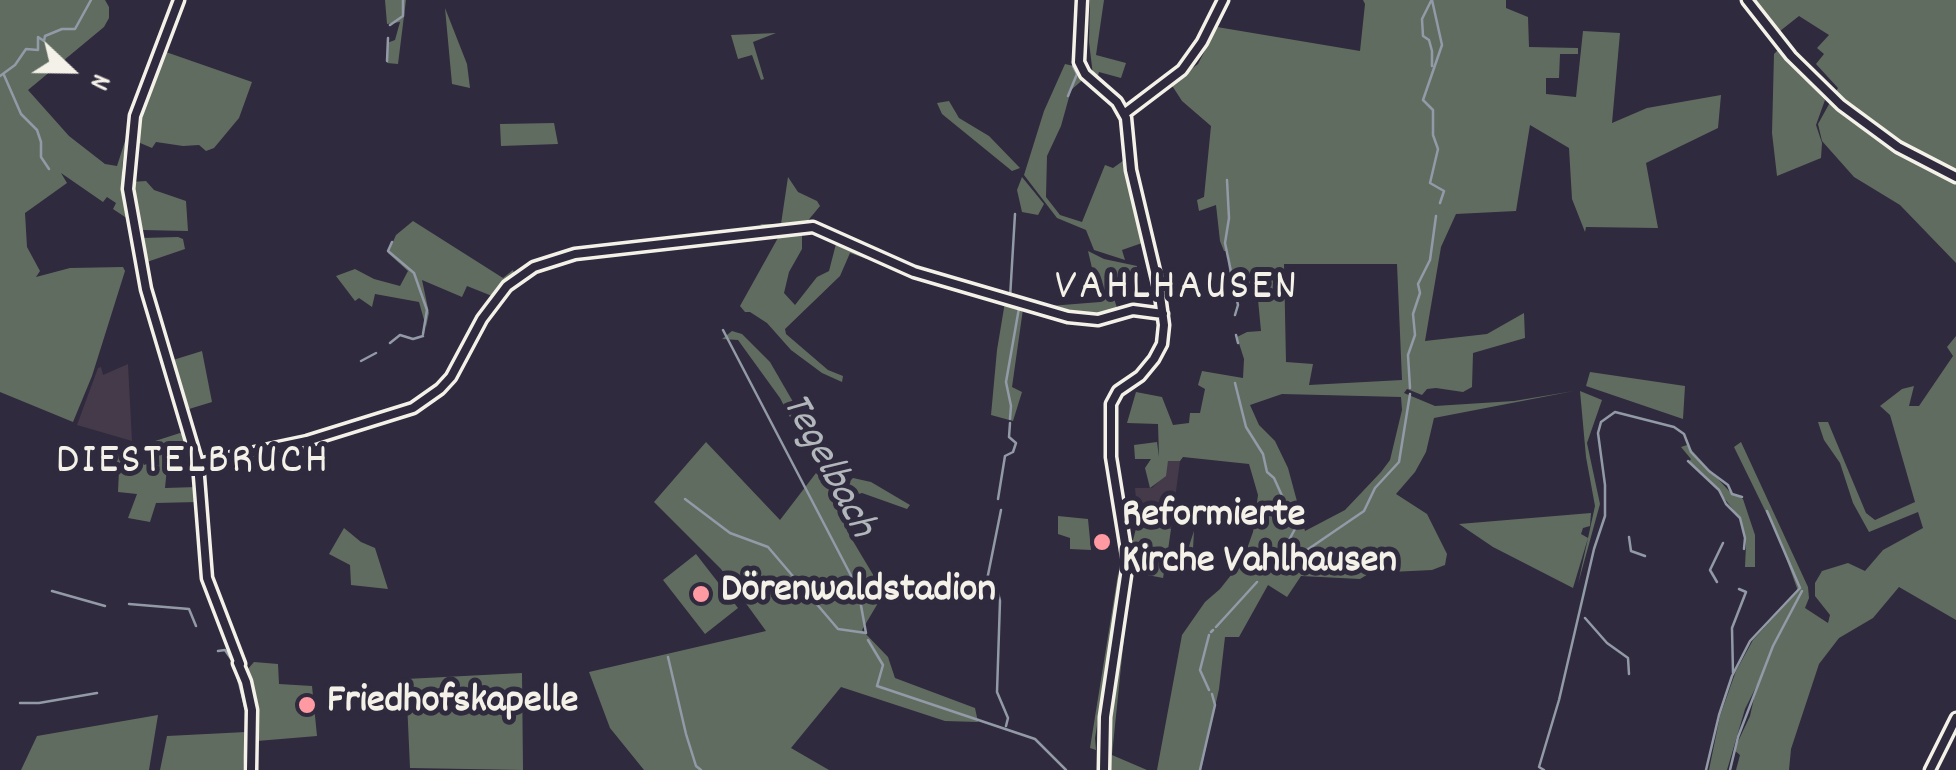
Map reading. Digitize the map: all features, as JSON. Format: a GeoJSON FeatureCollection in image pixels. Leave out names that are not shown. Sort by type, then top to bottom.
{"type":"FeatureCollection","features":[{"type":"Feature","properties":{"kind":"street"},"geometry":{"type":"LineString","coordinates":[[179,0],[136,116],[128,188],[149,298],[198,464],[205,566],[250,700],[252,770]]}},
{"type":"Feature","properties":{"kind":"street"},"geometry":{"type":"LineString","coordinates":[[1082,0],[1080,65],[1124,114],[1131,170],[1163,314],[1163,338],[1158,353],[1145,371],[1115,394],[1111,404],[1112,460],[1128,562],[1104,726],[1104,770]]}},
{"type":"Feature","properties":{"kind":"street"},"geometry":{"type":"LineString","coordinates":[[1124,114],[1182,70],[1202,42],[1223,0]]}},
{"type":"Feature","properties":{"kind":"street"},"geometry":{"type":"LineString","coordinates":[[1747,0],[1791,56],[1831,96],[1886,139],[1956,177]]}},
{"type":"Feature","properties":{"kind":"street"},"geometry":{"type":"LineString","coordinates":[[198,464],[307,441],[383,420],[418,405],[440,389],[455,371],[498,296],[518,277],[541,264],[575,254],[806,226],[826,230],[914,272],[1068,317],[1098,320],[1133,310],[1163,314]]}},
{"type":"Feature","properties":{"kind":"street"},"geometry":{"type":"LineString","coordinates":[[1930,770],[1956,718]]}},
{"type":"Feature","properties":{"kind":"shaded area"},"geometry":{"type":"Polygon","coordinates":[[[128,364],[132,441],[77,425],[98,368],[101,367],[103,375],[128,364]]]}},
{"type":"Feature","properties":{"kind":"shaded area"},"geometry":{"type":"Polygon","coordinates":[[[1168,461],[1180,461],[1171,529],[1138,521],[1135,488],[1152,488],[1163,477],[1168,461]]]}},
{"type":"Feature","properties":{"kind":"green space"},"geometry":{"type":"Polygon","coordinates":[[[0,0],[105,0],[109,7],[104,27],[28,90],[69,136],[105,164],[117,166],[126,138],[122,168],[128,219],[113,209],[116,203],[107,197],[103,202],[61,173],[67,183],[25,213],[27,247],[40,271],[36,277],[70,268],[123,267],[125,271],[73,422],[0,392],[0,0]]]}},
{"type":"Feature","properties":{"kind":"green space"},"geometry":{"type":"Polygon","coordinates":[[[385,0],[406,0],[398,64],[387,63],[387,43],[395,40],[400,22],[387,24],[385,0]]]}},
{"type":"Feature","properties":{"kind":"green space"},"geometry":{"type":"Polygon","coordinates":[[[1090,0],[1104,0],[1096,55],[1126,63],[1121,78],[1099,72],[1097,79],[1093,75],[1090,0]]]}},
{"type":"Feature","properties":{"kind":"green space"},"geometry":{"type":"Polygon","coordinates":[[[1363,0],[1506,0],[1506,8],[1528,17],[1529,47],[1578,48],[1578,54],[1560,54],[1559,78],[1546,78],[1546,94],[1576,97],[1583,31],[1620,33],[1612,123],[1647,108],[1721,95],[1718,128],[1646,163],[1658,228],[1586,227],[1585,232],[1572,199],[1569,148],[1530,125],[1516,211],[1456,214],[1441,247],[1425,341],[1487,334],[1524,313],[1525,338],[1473,353],[1472,387],[1463,392],[1436,388],[1427,389],[1422,395],[1407,389],[1404,393],[1435,406],[1514,401],[1574,391],[1434,418],[1426,452],[1396,494],[1427,514],[1447,554],[1445,565],[1432,570],[1370,573],[1360,579],[1301,576],[1287,597],[1268,585],[1239,637],[1225,637],[1219,689],[1201,770],[1157,770],[1182,635],[1243,560],[1253,532],[1258,495],[1249,464],[1183,457],[1180,461],[1168,461],[1166,476],[1150,488],[1145,468],[1151,459],[1135,459],[1134,445],[1157,442],[1159,457],[1158,424],[1127,423],[1136,392],[1162,397],[1173,425],[1189,423],[1190,413],[1200,413],[1205,389],[1198,385],[1202,371],[1243,378],[1244,359],[1237,337],[1261,331],[1257,289],[1230,292],[1228,251],[1224,251],[1220,241],[1216,205],[1199,211],[1197,200],[1204,197],[1211,126],[1182,101],[1171,84],[1198,64],[1217,27],[1360,51],[1363,0]],[[1284,264],[1286,362],[1313,364],[1309,385],[1402,380],[1397,264],[1284,264]],[[1282,394],[1250,405],[1288,468],[1305,531],[1345,510],[1390,460],[1402,410],[1401,397],[1282,394]]]}},
{"type":"Feature","properties":{"kind":"green space"},"geometry":{"type":"Polygon","coordinates":[[[1751,0],[1956,0],[1956,263],[1900,205],[1854,177],[1822,141],[1818,124],[1838,88],[1816,64],[1824,54],[1817,48],[1829,35],[1799,16],[1775,35],[1751,0]]]}},
{"type":"Feature","properties":{"kind":"green space"},"geometry":{"type":"Polygon","coordinates":[[[445,8],[467,64],[470,88],[452,84],[445,8]]]}},
{"type":"Feature","properties":{"kind":"green space"},"geometry":{"type":"Polygon","coordinates":[[[776,33],[753,42],[764,79],[761,80],[752,55],[738,59],[731,35],[776,33]]]}},
{"type":"Feature","properties":{"kind":"green space"},"geometry":{"type":"Polygon","coordinates":[[[1778,50],[1825,100],[1816,125],[1822,143],[1821,158],[1777,176],[1772,133],[1774,54],[1778,50]]]}},
{"type":"Feature","properties":{"kind":"green space"},"geometry":{"type":"Polygon","coordinates":[[[163,51],[252,82],[239,118],[214,148],[206,151],[199,145],[156,142],[152,148],[133,140],[163,51]]]}},
{"type":"Feature","properties":{"kind":"green space"},"geometry":{"type":"Polygon","coordinates":[[[1065,64],[1078,67],[1086,77],[1071,90],[1047,156],[1046,197],[1060,215],[1082,222],[1105,165],[1113,168],[1127,158],[1145,242],[1122,250],[1125,260],[1094,250],[1086,230],[1057,218],[1024,175],[1044,111],[1065,64]]]}},
{"type":"Feature","properties":{"kind":"green space"},"geometry":{"type":"Polygon","coordinates":[[[949,101],[959,118],[989,136],[1020,168],[1012,171],[942,114],[937,103],[949,101]]]}},
{"type":"Feature","properties":{"kind":"green space"},"geometry":{"type":"Polygon","coordinates":[[[554,123],[558,144],[501,146],[500,124],[554,123]]]}},
{"type":"Feature","properties":{"kind":"green space"},"geometry":{"type":"Polygon","coordinates":[[[788,177],[798,192],[820,206],[806,223],[766,229],[760,224],[781,224],[788,177]]]}},
{"type":"Feature","properties":{"kind":"green space"},"geometry":{"type":"Polygon","coordinates":[[[1022,177],[1044,204],[1038,215],[1022,212],[1017,190],[1022,177]]]}},
{"type":"Feature","properties":{"kind":"green space"},"geometry":{"type":"Polygon","coordinates":[[[146,181],[154,190],[186,201],[188,231],[143,230],[137,226],[131,182],[146,181]]]}},
{"type":"Feature","properties":{"kind":"green space"},"geometry":{"type":"Polygon","coordinates":[[[413,221],[503,278],[513,270],[515,275],[492,296],[467,286],[462,297],[422,280],[429,313],[426,327],[419,302],[375,294],[372,307],[359,298],[355,301],[336,276],[355,269],[400,286],[408,271],[388,253],[396,235],[413,221]]]}},
{"type":"Feature","properties":{"kind":"green space"},"geometry":{"type":"Polygon","coordinates":[[[802,232],[802,249],[789,272],[784,293],[795,305],[817,277],[829,271],[837,240],[867,253],[867,259],[850,253],[840,276],[785,329],[828,370],[843,376],[842,382],[822,373],[791,350],[767,323],[740,306],[779,236],[802,232]]]}},
{"type":"Feature","properties":{"kind":"green space"},"geometry":{"type":"Polygon","coordinates":[[[142,238],[183,239],[185,249],[144,263],[142,238]]]}},
{"type":"Feature","properties":{"kind":"green space"},"geometry":{"type":"Polygon","coordinates":[[[1088,251],[1137,266],[1134,280],[1115,277],[1110,286],[1118,311],[1096,318],[1050,311],[1050,306],[1100,302],[1088,251]]]}},
{"type":"Feature","properties":{"kind":"green space"},"geometry":{"type":"Polygon","coordinates":[[[1005,302],[1023,309],[1012,387],[1022,392],[1013,421],[991,415],[1005,302]]]}},
{"type":"Feature","properties":{"kind":"green space"},"geometry":{"type":"Polygon","coordinates":[[[732,331],[742,334],[770,362],[796,407],[794,425],[780,398],[738,340],[722,339],[732,331]]]}},
{"type":"Feature","properties":{"kind":"green space"},"geometry":{"type":"Polygon","coordinates":[[[1956,336],[1956,620],[1899,587],[1873,618],[1839,638],[1819,664],[1791,749],[1789,770],[1736,770],[1740,755],[1734,750],[1750,716],[1757,685],[1745,709],[1727,770],[1709,770],[1720,716],[1736,671],[1753,640],[1798,591],[1780,541],[1734,447],[1741,442],[1808,587],[1805,608],[1828,623],[1830,615],[1815,596],[1815,583],[1822,571],[1848,563],[1865,571],[1883,550],[1923,528],[1918,512],[1869,532],[1818,422],[1828,422],[1866,513],[1875,520],[1915,502],[1890,415],[1880,406],[1902,389],[1914,386],[1909,406],[1919,406],[1953,356],[1947,347],[1956,336]]]}},
{"type":"Feature","properties":{"kind":"green space"},"geometry":{"type":"Polygon","coordinates":[[[202,351],[212,402],[189,409],[173,360],[202,351]]]}},
{"type":"Feature","properties":{"kind":"green space"},"geometry":{"type":"Polygon","coordinates":[[[1590,372],[1685,386],[1683,419],[1586,386],[1590,372]]]}},
{"type":"Feature","properties":{"kind":"green space"},"geometry":{"type":"Polygon","coordinates":[[[1580,391],[1602,400],[1587,443],[1600,504],[1578,584],[1595,506],[1580,391]]]}},
{"type":"Feature","properties":{"kind":"green space"},"geometry":{"type":"Polygon","coordinates":[[[180,433],[187,437],[191,451],[168,457],[165,488],[197,487],[198,502],[156,503],[150,522],[128,518],[137,494],[118,492],[119,470],[101,473],[103,449],[136,448],[144,465],[159,459],[152,442],[180,433]]]}},
{"type":"Feature","properties":{"kind":"green space"},"geometry":{"type":"Polygon","coordinates":[[[706,442],[780,520],[816,473],[871,482],[910,505],[907,509],[862,493],[855,495],[847,531],[878,583],[890,594],[878,603],[862,630],[888,657],[895,678],[975,708],[978,722],[945,721],[841,687],[791,748],[829,770],[644,770],[610,728],[589,672],[766,631],[721,569],[654,502],[706,442]]]}},
{"type":"Feature","properties":{"kind":"green space"},"geometry":{"type":"Polygon","coordinates":[[[1687,445],[1729,491],[1743,499],[1755,535],[1755,567],[1745,567],[1746,545],[1739,517],[1689,462],[1691,459],[1681,447],[1687,445]]]}},
{"type":"Feature","properties":{"kind":"green space"},"geometry":{"type":"Polygon","coordinates":[[[1591,513],[1590,526],[1583,528],[1581,534],[1588,538],[1573,588],[1493,547],[1459,524],[1591,513]]]}},
{"type":"Feature","properties":{"kind":"green space"},"geometry":{"type":"Polygon","coordinates":[[[1058,516],[1088,519],[1091,550],[1070,549],[1070,538],[1058,534],[1058,516]]]}},
{"type":"Feature","properties":{"kind":"green space"},"geometry":{"type":"Polygon","coordinates":[[[1138,521],[1171,529],[1168,550],[1187,552],[1194,531],[1193,549],[1212,560],[1211,565],[1167,556],[1163,578],[1132,572],[1130,540],[1138,521]]]}},
{"type":"Feature","properties":{"kind":"green space"},"geometry":{"type":"Polygon","coordinates":[[[344,528],[375,548],[388,589],[351,585],[350,565],[329,554],[344,528]]]}},
{"type":"Feature","properties":{"kind":"green space","name":"Dörenwaldstadion"},"geometry":{"type":"Polygon","coordinates":[[[696,554],[738,608],[705,634],[663,580],[696,554]]]}},
{"type":"Feature","properties":{"kind":"green space"},"geometry":{"type":"Polygon","coordinates":[[[1118,574],[1118,597],[1096,750],[1090,748],[1118,574]]]}},
{"type":"Feature","properties":{"kind":"green space"},"geometry":{"type":"Polygon","coordinates":[[[1127,608],[1112,755],[1147,770],[1110,770],[1108,761],[1127,608]]]}},
{"type":"Feature","properties":{"kind":"green space"},"geometry":{"type":"Polygon","coordinates":[[[254,662],[278,664],[279,684],[312,686],[317,736],[257,741],[247,670],[254,662]]]}},
{"type":"Feature","properties":{"kind":"green space"},"geometry":{"type":"Polygon","coordinates":[[[522,673],[523,770],[410,768],[406,679],[522,673]]]}},
{"type":"Feature","properties":{"kind":"green space"},"geometry":{"type":"Polygon","coordinates":[[[158,715],[149,770],[21,770],[37,736],[158,715]]]}},
{"type":"Feature","properties":{"kind":"green space"},"geometry":{"type":"Polygon","coordinates":[[[246,732],[243,770],[160,770],[167,736],[246,732]]]}},
{"type":"Feature","properties":{"kind":"waterway"},"geometry":{"type":"LineString","coordinates":[[0,76],[15,65],[26,49],[38,50],[38,37],[44,41],[45,36],[62,29],[75,29],[91,0]]}},
{"type":"Feature","properties":{"kind":"waterway"},"geometry":{"type":"LineString","coordinates":[[390,25],[403,16],[403,0]]}},
{"type":"Feature","properties":{"kind":"waterway"},"geometry":{"type":"LineString","coordinates":[[1432,0],[1442,45],[1423,100],[1433,110],[1433,135],[1438,149],[1430,183],[1444,191],[1440,203]]}},
{"type":"Feature","properties":{"kind":"waterway"},"geometry":{"type":"LineString","coordinates":[[1431,1],[1422,19],[1423,36],[1429,40],[1432,51],[1432,66]]}},
{"type":"Feature","properties":{"kind":"waterway"},"geometry":{"type":"LineString","coordinates":[[1073,63],[1078,11]]}},
{"type":"Feature","properties":{"kind":"waterway"},"geometry":{"type":"LineString","coordinates":[[387,61],[388,38]]}},
{"type":"Feature","properties":{"kind":"waterway"},"geometry":{"type":"LineString","coordinates":[[1068,96],[1077,74],[1073,66]]}},
{"type":"Feature","properties":{"kind":"waterway"},"geometry":{"type":"LineString","coordinates":[[4,75],[21,114],[37,130],[41,157],[49,169]]}},
{"type":"Feature","properties":{"kind":"waterway"},"geometry":{"type":"LineString","coordinates":[[1227,180],[1229,218],[1225,243],[1238,305],[1235,315]]}},
{"type":"Feature","properties":{"kind":"waterway"},"geometry":{"type":"LineString","coordinates":[[1010,298],[1015,214]]}},
{"type":"Feature","properties":{"kind":"waterway"},"geometry":{"type":"LineString","coordinates":[[1410,388],[1408,355],[1415,335],[1413,314],[1420,293],[1418,284],[1430,260],[1436,216]]}},
{"type":"Feature","properties":{"kind":"waterway"},"geometry":{"type":"LineString","coordinates":[[392,242],[388,251],[414,273],[427,310],[423,334]]}},
{"type":"Feature","properties":{"kind":"waterway"},"geometry":{"type":"LineString","coordinates":[[1010,419],[1006,382],[1019,308]]}},
{"type":"Feature","properties":{"kind":"waterway","name":"Tegelbach"},"geometry":{"type":"LineString","coordinates":[[685,499],[730,533],[768,547],[838,629],[866,633],[858,589],[723,330]]}},
{"type":"Feature","properties":{"kind":"waterway"},"geometry":{"type":"LineString","coordinates":[[390,343],[400,335],[413,339],[423,336]]}},
{"type":"Feature","properties":{"kind":"waterway"},"geometry":{"type":"LineString","coordinates":[[1236,335],[1238,343]]}},
{"type":"Feature","properties":{"kind":"waterway"},"geometry":{"type":"LineString","coordinates":[[361,361],[376,353]]}},
{"type":"Feature","properties":{"kind":"waterway"},"geometry":{"type":"LineString","coordinates":[[1235,383],[1246,427],[1263,454],[1267,472],[1274,478],[1296,527],[1278,561]]}},
{"type":"Feature","properties":{"kind":"waterway"},"geometry":{"type":"LineString","coordinates":[[1282,567],[1364,511],[1375,488],[1399,462],[1410,394]]}},
{"type":"Feature","properties":{"kind":"waterway"},"geometry":{"type":"LineString","coordinates":[[1544,770],[1539,767],[1605,516],[1598,433],[1601,422],[1615,412],[1674,427],[1684,434],[1691,452],[1709,471],[1728,485],[1732,494],[1742,497]]}},
{"type":"Feature","properties":{"kind":"waterway"},"geometry":{"type":"LineString","coordinates":[[998,499],[1005,456],[1013,452],[1016,443],[1009,437],[1010,423]]}},
{"type":"Feature","properties":{"kind":"waterway"},"geometry":{"type":"LineString","coordinates":[[1688,461],[1719,490],[1740,518],[1744,549]]}},
{"type":"Feature","properties":{"kind":"waterway"},"geometry":{"type":"LineString","coordinates":[[1001,510],[986,585],[997,588],[1000,601],[997,692],[1008,718],[1006,726]]}},
{"type":"Feature","properties":{"kind":"waterway"},"geometry":{"type":"LineString","coordinates":[[1706,770],[1732,676],[1750,641],[1800,588],[1767,511]]}},
{"type":"Feature","properties":{"kind":"waterway"},"geometry":{"type":"LineString","coordinates":[[1629,537],[1631,551],[1645,556]]}},
{"type":"Feature","properties":{"kind":"waterway"},"geometry":{"type":"LineString","coordinates":[[1717,582],[1710,570],[1723,543]]}},
{"type":"Feature","properties":{"kind":"waterway"},"geometry":{"type":"LineString","coordinates":[[1216,627],[1257,582]]}},
{"type":"Feature","properties":{"kind":"waterway"},"geometry":{"type":"LineString","coordinates":[[1733,673],[1732,628],[1746,592],[1739,589]]}},
{"type":"Feature","properties":{"kind":"waterway"},"geometry":{"type":"LineString","coordinates":[[52,591],[105,606]]}},
{"type":"Feature","properties":{"kind":"waterway"},"geometry":{"type":"LineString","coordinates":[[1730,770],[1738,737],[1773,646],[1802,591]]}},
{"type":"Feature","properties":{"kind":"waterway"},"geometry":{"type":"LineString","coordinates":[[129,604],[189,609],[196,626]]}},
{"type":"Feature","properties":{"kind":"waterway"},"geometry":{"type":"LineString","coordinates":[[1585,618],[1607,643],[1628,658],[1629,674]]}},
{"type":"Feature","properties":{"kind":"waterway"},"geometry":{"type":"LineString","coordinates":[[1209,635],[1200,670],[1209,690]]}},
{"type":"Feature","properties":{"kind":"waterway","name":"Tegelbach"},"geometry":{"type":"LineString","coordinates":[[868,640],[883,665],[877,686],[1035,739],[1066,770]]}},
{"type":"Feature","properties":{"kind":"waterway"},"geometry":{"type":"LineString","coordinates":[[218,651],[225,650],[234,663],[248,718]]}},
{"type":"Feature","properties":{"kind":"waterway"},"geometry":{"type":"LineString","coordinates":[[668,657],[686,734],[696,766],[701,770]]}},
{"type":"Feature","properties":{"kind":"waterway"},"geometry":{"type":"LineString","coordinates":[[20,703],[97,693]]}},
{"type":"Feature","properties":{"kind":"waterway"},"geometry":{"type":"LineString","coordinates":[[1200,770],[1215,705],[1212,694]]}},
{"type":"Feature","properties":{"kind":"place","name":"Reformierte Kirche Vahlhausen"},"geometry":{"type":"Point","coordinates":[1102,542]}},
{"type":"Feature","properties":{"kind":"place","name":"Dörenwaldstadion"},"geometry":{"type":"Point","coordinates":[701,594]}},
{"type":"Feature","properties":{"kind":"place","name":"Friedhofskapelle"},"geometry":{"type":"Point","coordinates":[307,705]}},
{"type":"Feature","properties":{"kind":"district","name":"VAHLHAUSEN"},"geometry":{"type":"Point","coordinates":[1177,291]}},
{"type":"Feature","properties":{"kind":"district","name":"DIESTELBRUCH"},"geometry":{"type":"Point","coordinates":[193,465]}}]}
